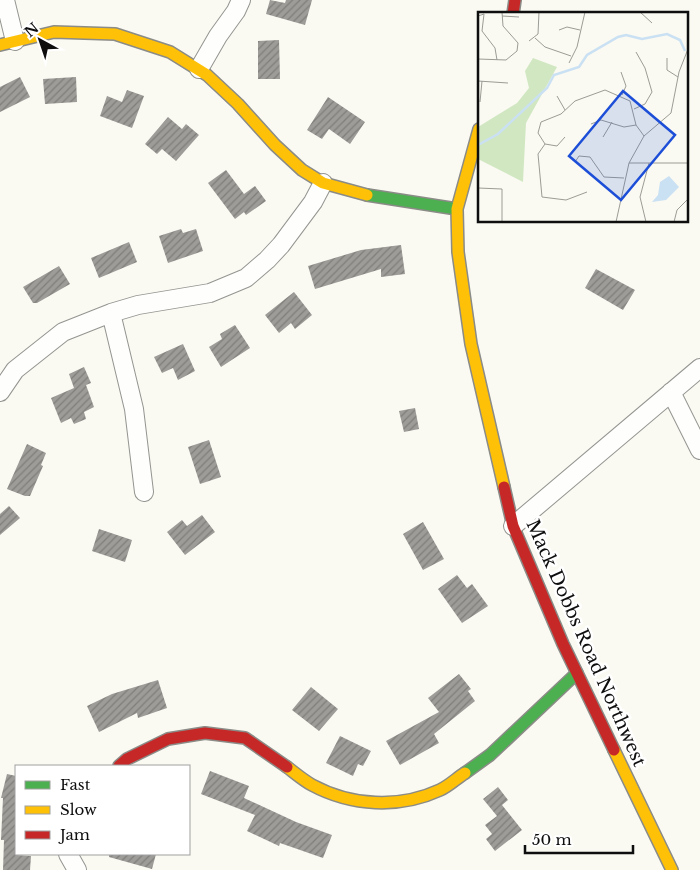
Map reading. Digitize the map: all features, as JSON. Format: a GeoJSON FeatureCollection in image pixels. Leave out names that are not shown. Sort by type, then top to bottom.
{"type":"FeatureCollection","features":[{"type":"Feature","properties":{"kind":"street"},"geometry":{"type":"LineString","coordinates":[[5,0],[8,43],[54,32],[116,34],[170,52],[199,69],[222,88],[275,146],[302,170],[323,183],[357,193],[457,209]]}},
{"type":"Feature","properties":{"kind":"street"},"geometry":{"type":"LineString","coordinates":[[199,69],[241,0]]}},
{"type":"Feature","properties":{"kind":"street","name":"Mack Dobbs Road Northwest"},"geometry":{"type":"LineString","coordinates":[[478,133],[457,209],[458,252],[471,344],[513,526],[577,673],[672,870]]}},
{"type":"Feature","properties":{"kind":"street"},"geometry":{"type":"LineString","coordinates":[[0,392],[14,370],[63,332],[138,305],[210,293],[246,278],[282,245],[313,202],[323,183]]}},
{"type":"Feature","properties":{"kind":"street"},"geometry":{"type":"LineString","coordinates":[[112,313],[134,409],[144,492]]}},
{"type":"Feature","properties":{"kind":"street"},"geometry":{"type":"LineString","coordinates":[[513,526],[700,368]]}},
{"type":"Feature","properties":{"kind":"street"},"geometry":{"type":"LineString","coordinates":[[671,392],[700,450]]}},
{"type":"Feature","properties":{"kind":"street"},"geometry":{"type":"LineString","coordinates":[[120,765],[127,759],[168,739],[205,733],[245,738],[312,785],[346,798],[384,804],[410,801],[441,790],[490,755],[577,673]]}},
{"type":"Feature","properties":{"kind":"street"},"geometry":{"type":"LineString","coordinates":[[69,855],[77,870]]}},
{"type":"Feature","properties":{"kind":"building"},"geometry":{"type":"Polygon","coordinates":[[[270,0],[285,3],[286,0],[312,0],[305,25],[266,14],[270,0]]]}},
{"type":"Feature","properties":{"kind":"building"},"geometry":{"type":"Polygon","coordinates":[[[279,40],[280,79],[258,79],[258,41],[279,40]]]}},
{"type":"Feature","properties":{"kind":"building"},"geometry":{"type":"Polygon","coordinates":[[[20,77],[30,97],[0,112],[0,87],[20,77]]]}},
{"type":"Feature","properties":{"kind":"building"},"geometry":{"type":"Polygon","coordinates":[[[76,77],[77,102],[45,104],[43,79],[76,77]]]}},
{"type":"Feature","properties":{"kind":"building"},"geometry":{"type":"Polygon","coordinates":[[[127,90],[144,96],[132,128],[100,116],[107,96],[122,102],[127,90]]]}},
{"type":"Feature","properties":{"kind":"building"},"geometry":{"type":"Polygon","coordinates":[[[328,97],[365,122],[350,144],[329,129],[322,139],[307,130],[328,97]]]}},
{"type":"Feature","properties":{"kind":"building"},"geometry":{"type":"Polygon","coordinates":[[[168,117],[182,129],[186,124],[199,135],[176,161],[162,149],[157,154],[145,144],[168,117]]]}},
{"type":"Feature","properties":{"kind":"building"},"geometry":{"type":"Polygon","coordinates":[[[226,170],[244,194],[255,186],[266,201],[246,215],[244,212],[235,219],[208,183],[226,170]]]}},
{"type":"Feature","properties":{"kind":"building"},"geometry":{"type":"Polygon","coordinates":[[[181,229],[183,233],[196,229],[203,251],[168,263],[159,236],[181,229]]]}},
{"type":"Feature","properties":{"kind":"building"},"geometry":{"type":"Polygon","coordinates":[[[129,242],[137,262],[99,278],[91,258],[129,242]]]}},
{"type":"Feature","properties":{"kind":"building"},"geometry":{"type":"Polygon","coordinates":[[[401,245],[405,274],[381,277],[381,269],[315,289],[308,266],[361,250],[401,245]]]}},
{"type":"Feature","properties":{"kind":"building"},"geometry":{"type":"Polygon","coordinates":[[[59,266],[70,284],[37,303],[33,303],[23,287],[59,266]]]}},
{"type":"Feature","properties":{"kind":"building"},"geometry":{"type":"Polygon","coordinates":[[[596,269],[635,290],[623,310],[585,288],[596,269]]]}},
{"type":"Feature","properties":{"kind":"building"},"geometry":{"type":"Polygon","coordinates":[[[294,292],[312,315],[295,329],[291,323],[279,333],[265,315],[294,292]]]}},
{"type":"Feature","properties":{"kind":"building"},"geometry":{"type":"Polygon","coordinates":[[[235,325],[250,348],[221,367],[209,347],[222,339],[220,334],[235,325]]]}},
{"type":"Feature","properties":{"kind":"building"},"geometry":{"type":"Polygon","coordinates":[[[183,344],[195,371],[178,380],[173,368],[162,373],[154,357],[183,344]]]}},
{"type":"Feature","properties":{"kind":"building"},"geometry":{"type":"Polygon","coordinates":[[[84,367],[91,383],[86,385],[94,407],[84,412],[86,419],[74,424],[71,418],[61,423],[51,398],[74,388],[69,374],[84,367]]]}},
{"type":"Feature","properties":{"kind":"building"},"geometry":{"type":"Polygon","coordinates":[[[415,408],[419,429],[404,432],[399,411],[415,408]]]}},
{"type":"Feature","properties":{"kind":"building"},"geometry":{"type":"Polygon","coordinates":[[[209,440],[221,477],[200,484],[188,447],[209,440]]]}},
{"type":"Feature","properties":{"kind":"building"},"geometry":{"type":"Polygon","coordinates":[[[27,444],[46,453],[41,465],[43,466],[30,496],[7,489],[27,444]]]}},
{"type":"Feature","properties":{"kind":"building"},"geometry":{"type":"Polygon","coordinates":[[[9,506],[20,518],[0,535],[0,514],[9,506]]]}},
{"type":"Feature","properties":{"kind":"building"},"geometry":{"type":"Polygon","coordinates":[[[202,515],[215,532],[185,555],[167,532],[182,520],[187,526],[202,515]]]}},
{"type":"Feature","properties":{"kind":"building"},"geometry":{"type":"Polygon","coordinates":[[[423,522],[444,559],[423,570],[403,534],[423,522]]]}},
{"type":"Feature","properties":{"kind":"building"},"geometry":{"type":"Polygon","coordinates":[[[99,529],[132,540],[125,562],[92,551],[99,529]]]}},
{"type":"Feature","properties":{"kind":"building"},"geometry":{"type":"Polygon","coordinates":[[[457,575],[467,588],[472,584],[488,606],[462,623],[438,589],[457,575]]]}},
{"type":"Feature","properties":{"kind":"building"},"geometry":{"type":"Polygon","coordinates":[[[459,674],[471,689],[468,691],[475,701],[434,734],[439,743],[400,765],[386,741],[439,712],[428,698],[459,674]]]}},
{"type":"Feature","properties":{"kind":"building"},"geometry":{"type":"Polygon","coordinates":[[[158,680],[167,708],[138,718],[137,713],[99,732],[87,706],[112,694],[158,680]]]}},
{"type":"Feature","properties":{"kind":"building"},"geometry":{"type":"Polygon","coordinates":[[[311,687],[338,709],[319,731],[292,710],[311,687]]]}},
{"type":"Feature","properties":{"kind":"building"},"geometry":{"type":"Polygon","coordinates":[[[340,736],[371,751],[363,766],[358,764],[353,776],[326,763],[340,736]]]}},
{"type":"Feature","properties":{"kind":"building"},"geometry":{"type":"Polygon","coordinates":[[[210,771],[249,786],[244,798],[296,822],[332,835],[323,858],[280,843],[279,846],[247,831],[255,815],[201,794],[210,771]]]}},
{"type":"Feature","properties":{"kind":"building"},"geometry":{"type":"Polygon","coordinates":[[[7,774],[15,776],[15,855],[31,856],[30,870],[3,870],[4,840],[1,840],[3,798],[1,798],[7,774]]]}},
{"type":"Feature","properties":{"kind":"building"},"geometry":{"type":"Polygon","coordinates":[[[498,787],[508,800],[502,805],[522,830],[495,851],[486,839],[492,834],[485,825],[497,816],[483,799],[498,787]]]}},
{"type":"Feature","properties":{"kind":"building"},"geometry":{"type":"Polygon","coordinates":[[[109,855],[156,855],[152,869],[109,857],[109,855]]]}},
{"type":"Feature","properties":{"kind":"traffic: fast"},"geometry":{"type":"LineString","coordinates":[[367,195],[457,209]]}},
{"type":"Feature","properties":{"kind":"traffic: fast"},"geometry":{"type":"LineString","coordinates":[[465,773],[490,755],[577,673]]}},
{"type":"Feature","properties":{"kind":"traffic: slow"},"geometry":{"type":"LineString","coordinates":[[0,45],[54,32],[115,34],[170,52],[207,75],[302,170],[323,183],[367,195]]}},
{"type":"Feature","properties":{"kind":"traffic: slow"},"geometry":{"type":"LineString","coordinates":[[478,133],[457,209],[458,252],[471,344],[504,487]]}},
{"type":"Feature","properties":{"kind":"traffic: slow"},"geometry":{"type":"LineString","coordinates":[[614,750],[672,870]]}},
{"type":"Feature","properties":{"kind":"traffic: slow"},"geometry":{"type":"LineString","coordinates":[[287,767],[309,783],[327,792],[359,801],[375,802],[392,802],[424,796],[443,788],[465,773]]}},
{"type":"Feature","properties":{"kind":"traffic: jam"},"geometry":{"type":"LineString","coordinates":[[513,12],[515,0]]}},
{"type":"Feature","properties":{"kind":"traffic: jam"},"geometry":{"type":"LineString","coordinates":[[504,487],[513,526],[563,644],[614,750]]}},
{"type":"Feature","properties":{"kind":"traffic: jam"},"geometry":{"type":"LineString","coordinates":[[120,765],[127,759],[168,739],[205,733],[245,738],[287,767]]}}]}
